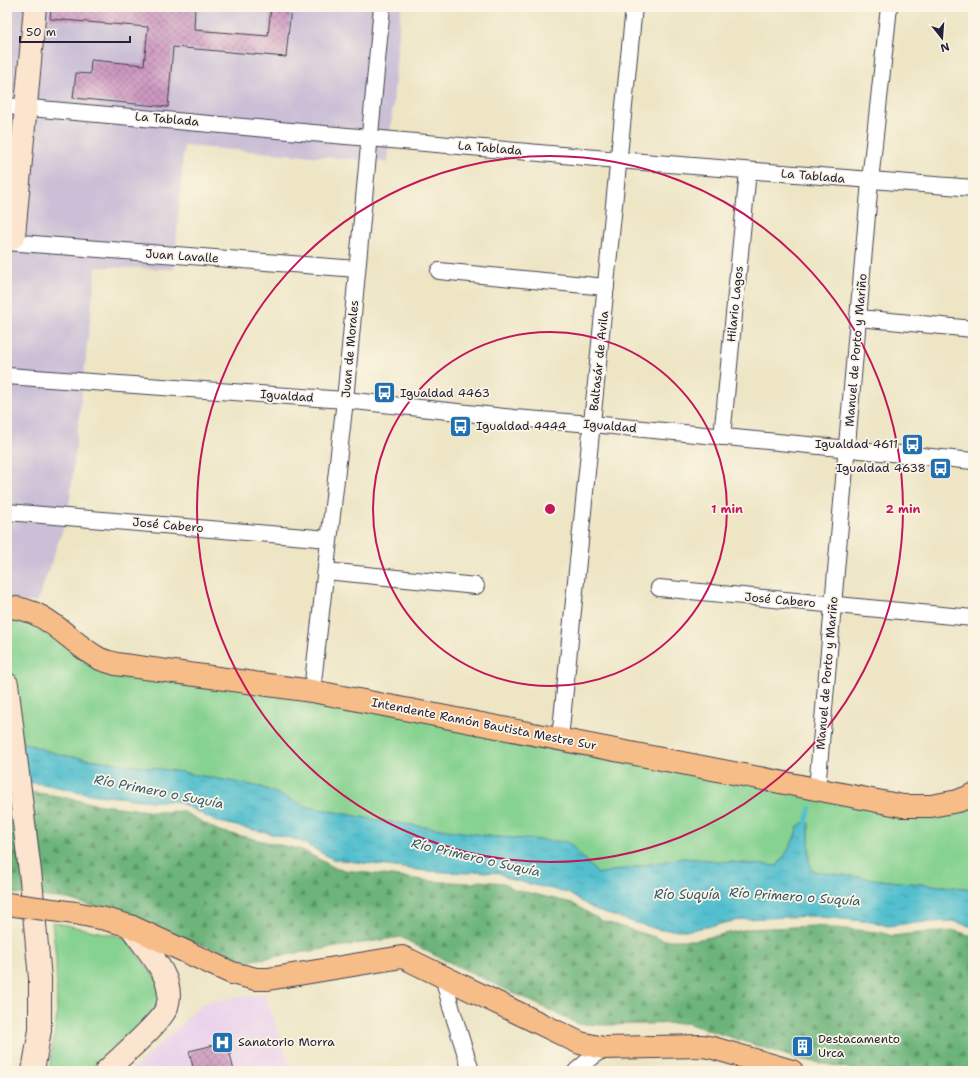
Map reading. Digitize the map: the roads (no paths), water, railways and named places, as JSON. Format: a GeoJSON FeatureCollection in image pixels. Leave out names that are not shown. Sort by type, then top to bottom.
{"type":"FeatureCollection","features":[{"type":"Feature","properties":{"kind":"main road"},"geometry":{"type":"LineString","coordinates":[[7,242],[14,236],[14,106],[21,7]]}},
{"type":"Feature","properties":{"kind":"main road"},"geometry":{"type":"LineString","coordinates":[[7,145],[35,7]]}},
{"type":"Feature","properties":{"kind":"main road","name":"Intendente Ramón Bautista Mestre Sur"},"geometry":{"type":"LineString","coordinates":[[7,607],[16,607],[28,610],[40,616],[100,659],[116,664],[312,691],[904,806],[931,806],[958,801],[973,795]]}},
{"type":"Feature","properties":{"kind":"main road"},"geometry":{"type":"LineString","coordinates":[[7,684],[31,880],[40,979],[41,1009],[39,1036],[33,1071]]}},
{"type":"Feature","properties":{"kind":"main road"},"geometry":{"type":"LineString","coordinates":[[7,904],[75,913],[130,926],[232,973],[256,979],[268,979],[402,957],[580,1043],[603,1048],[703,1046],[792,1071]]}},
{"type":"Feature","properties":{"kind":"main road"},"geometry":{"type":"LineString","coordinates":[[106,1071],[158,1021],[167,1008],[169,996],[168,986],[162,971],[130,926]]}},
{"type":"Feature","properties":{"kind":"street","name":"Juan de Morales"},"geometry":{"type":"LineString","coordinates":[[312,691],[345,400],[382,7]]}},
{"type":"Feature","properties":{"kind":"street","name":"Baltasár de Avila"},"geometry":{"type":"LineString","coordinates":[[560,739],[634,7]]}},
{"type":"Feature","properties":{"kind":"street","name":"Manuel de Porto y Mariño"},"geometry":{"type":"LineString","coordinates":[[817,789],[870,180],[889,7]]}},
{"type":"Feature","properties":{"kind":"street","name":"La Tablada"},"geometry":{"type":"LineString","coordinates":[[14,106],[618,160],[973,188]]}},
{"type":"Feature","properties":{"kind":"street","name":"Hilario Lagos"},"geometry":{"type":"LineString","coordinates":[[722,437],[748,171]]}},
{"type":"Feature","properties":{"kind":"street","name":"Juan Lavalle"},"geometry":{"type":"LineString","coordinates":[[7,242],[357,269]]}},
{"type":"Feature","properties":{"kind":"street"},"geometry":{"type":"LineString","coordinates":[[439,271],[606,287]]}},
{"type":"Feature","properties":{"kind":"street"},"geometry":{"type":"LineString","coordinates":[[859,318],[973,328]]}},
{"type":"Feature","properties":{"kind":"street","name":"Igualdad"},"geometry":{"type":"LineString","coordinates":[[7,376],[345,400],[514,418],[592,424],[973,461]]}},
{"type":"Feature","properties":{"kind":"street","name":"José Cabero"},"geometry":{"type":"LineString","coordinates":[[7,512],[329,539]]}},
{"type":"Feature","properties":{"kind":"street"},"geometry":{"type":"LineString","coordinates":[[326,571],[476,586]]}},
{"type":"Feature","properties":{"kind":"street","name":"José Cabero"},"geometry":{"type":"LineString","coordinates":[[659,588],[973,618]]}},
{"type":"Feature","properties":{"kind":"street"},"geometry":{"type":"LineString","coordinates":[[444,976],[451,1007],[471,1071]]}},
{"type":"Feature","properties":{"kind":"street"},"geometry":{"type":"LineString","coordinates":[[576,1071],[603,1048]]}},
{"type":"Feature","properties":{"kind":"water","name":"Río Suquía"},"geometry":{"type":"Polygon","coordinates":[[[7,737],[60,755],[181,772],[261,787],[309,807],[377,820],[496,837],[568,842],[598,874],[683,858],[777,866],[790,847],[798,826],[805,822],[809,822],[809,861],[813,871],[889,881],[973,889],[973,927],[952,921],[888,926],[873,922],[811,916],[744,919],[691,930],[660,930],[597,911],[568,893],[509,879],[499,873],[475,871],[468,873],[426,871],[333,859],[298,840],[215,821],[177,801],[152,801],[90,794],[48,785],[7,779],[7,737]]]}},
{"type":"Feature","properties":{"kind":"waterway"},"geometry":{"type":"LineString","coordinates":[[806,826],[810,808]]}},
{"type":"Feature","properties":{"kind":"place","name":"Igualdad 4463"},"geometry":{"type":"Point","coordinates":[385,393]}},
{"type":"Feature","properties":{"kind":"place","name":"Igualdad 4444"},"geometry":{"type":"Point","coordinates":[461,426]}},
{"type":"Feature","properties":{"kind":"place","name":"Igualdad 4611"},"geometry":{"type":"Point","coordinates":[913,444]}},
{"type":"Feature","properties":{"kind":"place","name":"Igualdad 4638"},"geometry":{"type":"Point","coordinates":[941,468]}},
{"type":"Feature","properties":{"kind":"place","name":"Sanatorio Morra"},"geometry":{"type":"Point","coordinates":[222,1042]}},
{"type":"Feature","properties":{"kind":"place","name":"Destacamento Urca"},"geometry":{"type":"Point","coordinates":[803,1046]}},
{"type":"Feature","properties":{"kind":"water label","name":"Río Primero o Suquía"},"geometry":{"type":"Point","coordinates":[159,791]}},
{"type":"Feature","properties":{"kind":"water label","name":"Río Primero o Suquía"},"geometry":{"type":"Point","coordinates":[476,857]}},
{"type":"Feature","properties":{"kind":"water label","name":"Río Primero o Suquía"},"geometry":{"type":"Point","coordinates":[795,896]}}]}
